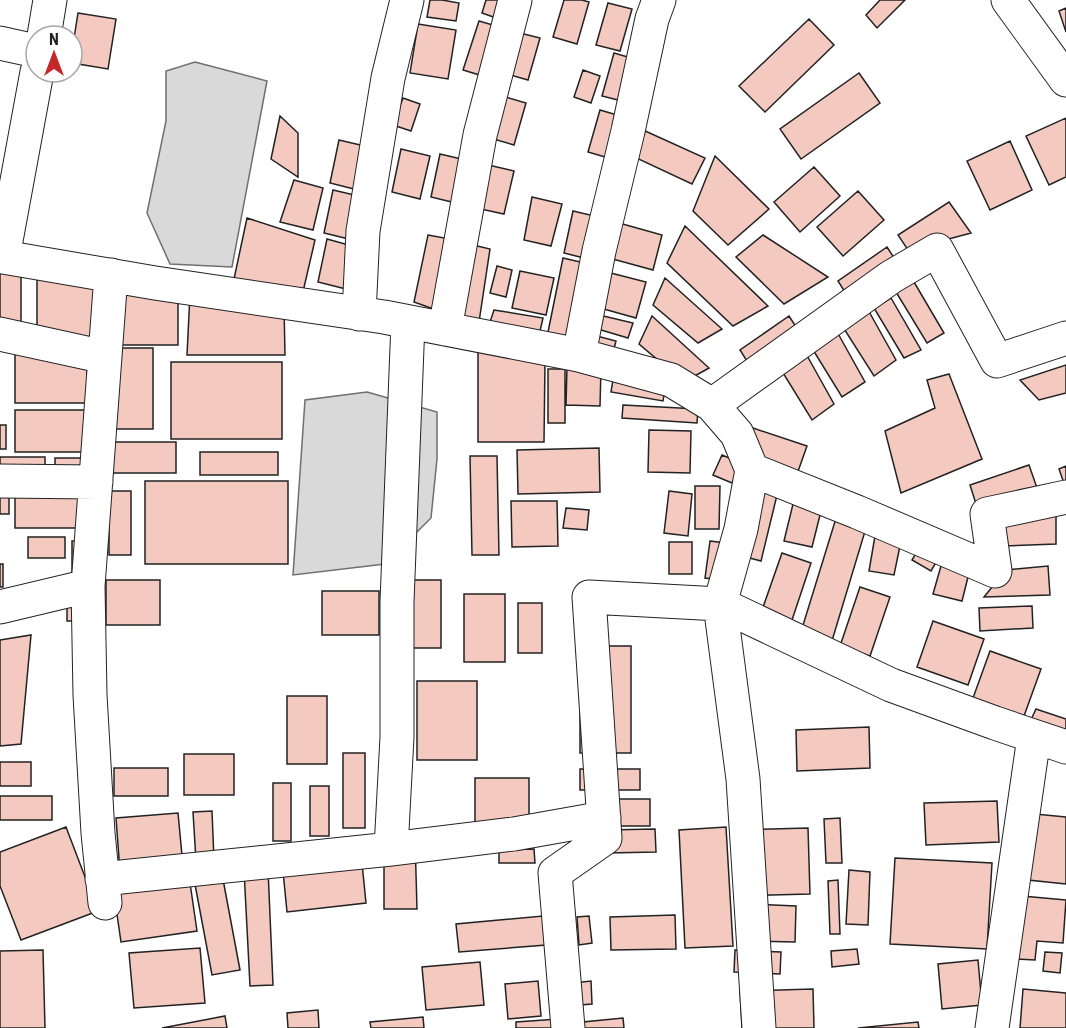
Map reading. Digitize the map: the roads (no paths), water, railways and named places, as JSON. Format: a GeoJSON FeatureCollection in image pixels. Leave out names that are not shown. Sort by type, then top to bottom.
{"type":"FeatureCollection","features":[{"type":"Feature","properties":{"kind":"street"},"geometry":{"type":"LineString","coordinates":[[46,24],[50,0]]}},
{"type":"Feature","properties":{"kind":"street"},"geometry":{"type":"LineString","coordinates":[[360,314],[363,231],[388,78],[407,0]]}},
{"type":"Feature","properties":{"kind":"street"},"geometry":{"type":"LineString","coordinates":[[445,329],[480,135],[515,0]]}},
{"type":"Feature","properties":{"kind":"street"},"geometry":{"type":"LineString","coordinates":[[579,355],[599,251],[628,131],[651,19],[659,0]]}},
{"type":"Feature","properties":{"kind":"street"},"geometry":{"type":"LineString","coordinates":[[1008,0],[1066,80]]}},
{"type":"Feature","properties":{"kind":"street"},"geometry":{"type":"LineString","coordinates":[[0,42],[24,48]]}},
{"type":"Feature","properties":{"kind":"street"},"geometry":{"type":"LineString","coordinates":[[35,84],[3,257],[408,322],[579,355],[671,381],[712,405],[737,434],[752,470],[741,529],[720,604],[743,779],[759,1028]]}},
{"type":"Feature","properties":{"kind":"street"},"geometry":{"type":"LineString","coordinates":[[712,405],[891,277],[937,250],[997,361],[1066,338]]}},
{"type":"Feature","properties":{"kind":"street"},"geometry":{"type":"LineString","coordinates":[[111,275],[88,586],[90,695],[103,891],[391,849],[514,834],[604,819]]}},
{"type":"Feature","properties":{"kind":"street"},"geometry":{"type":"LineString","coordinates":[[391,849],[397,737],[397,602],[408,322]]}},
{"type":"Feature","properties":{"kind":"street"},"geometry":{"type":"LineString","coordinates":[[0,334],[105,357]]}},
{"type":"Feature","properties":{"kind":"street"},"geometry":{"type":"LineString","coordinates":[[752,470],[995,571],[987,514],[1066,497]]}},
{"type":"Feature","properties":{"kind":"street"},"geometry":{"type":"LineString","coordinates":[[0,481],[96,482]]}},
{"type":"Feature","properties":{"kind":"street"},"geometry":{"type":"LineString","coordinates":[[0,607],[88,586]]}},
{"type":"Feature","properties":{"kind":"street"},"geometry":{"type":"LineString","coordinates":[[568,1028],[555,873],[605,838],[589,597],[720,604],[891,685],[1066,747]]}},
{"type":"Feature","properties":{"kind":"street"},"geometry":{"type":"LineString","coordinates":[[992,1028],[1034,737]]}}]}
